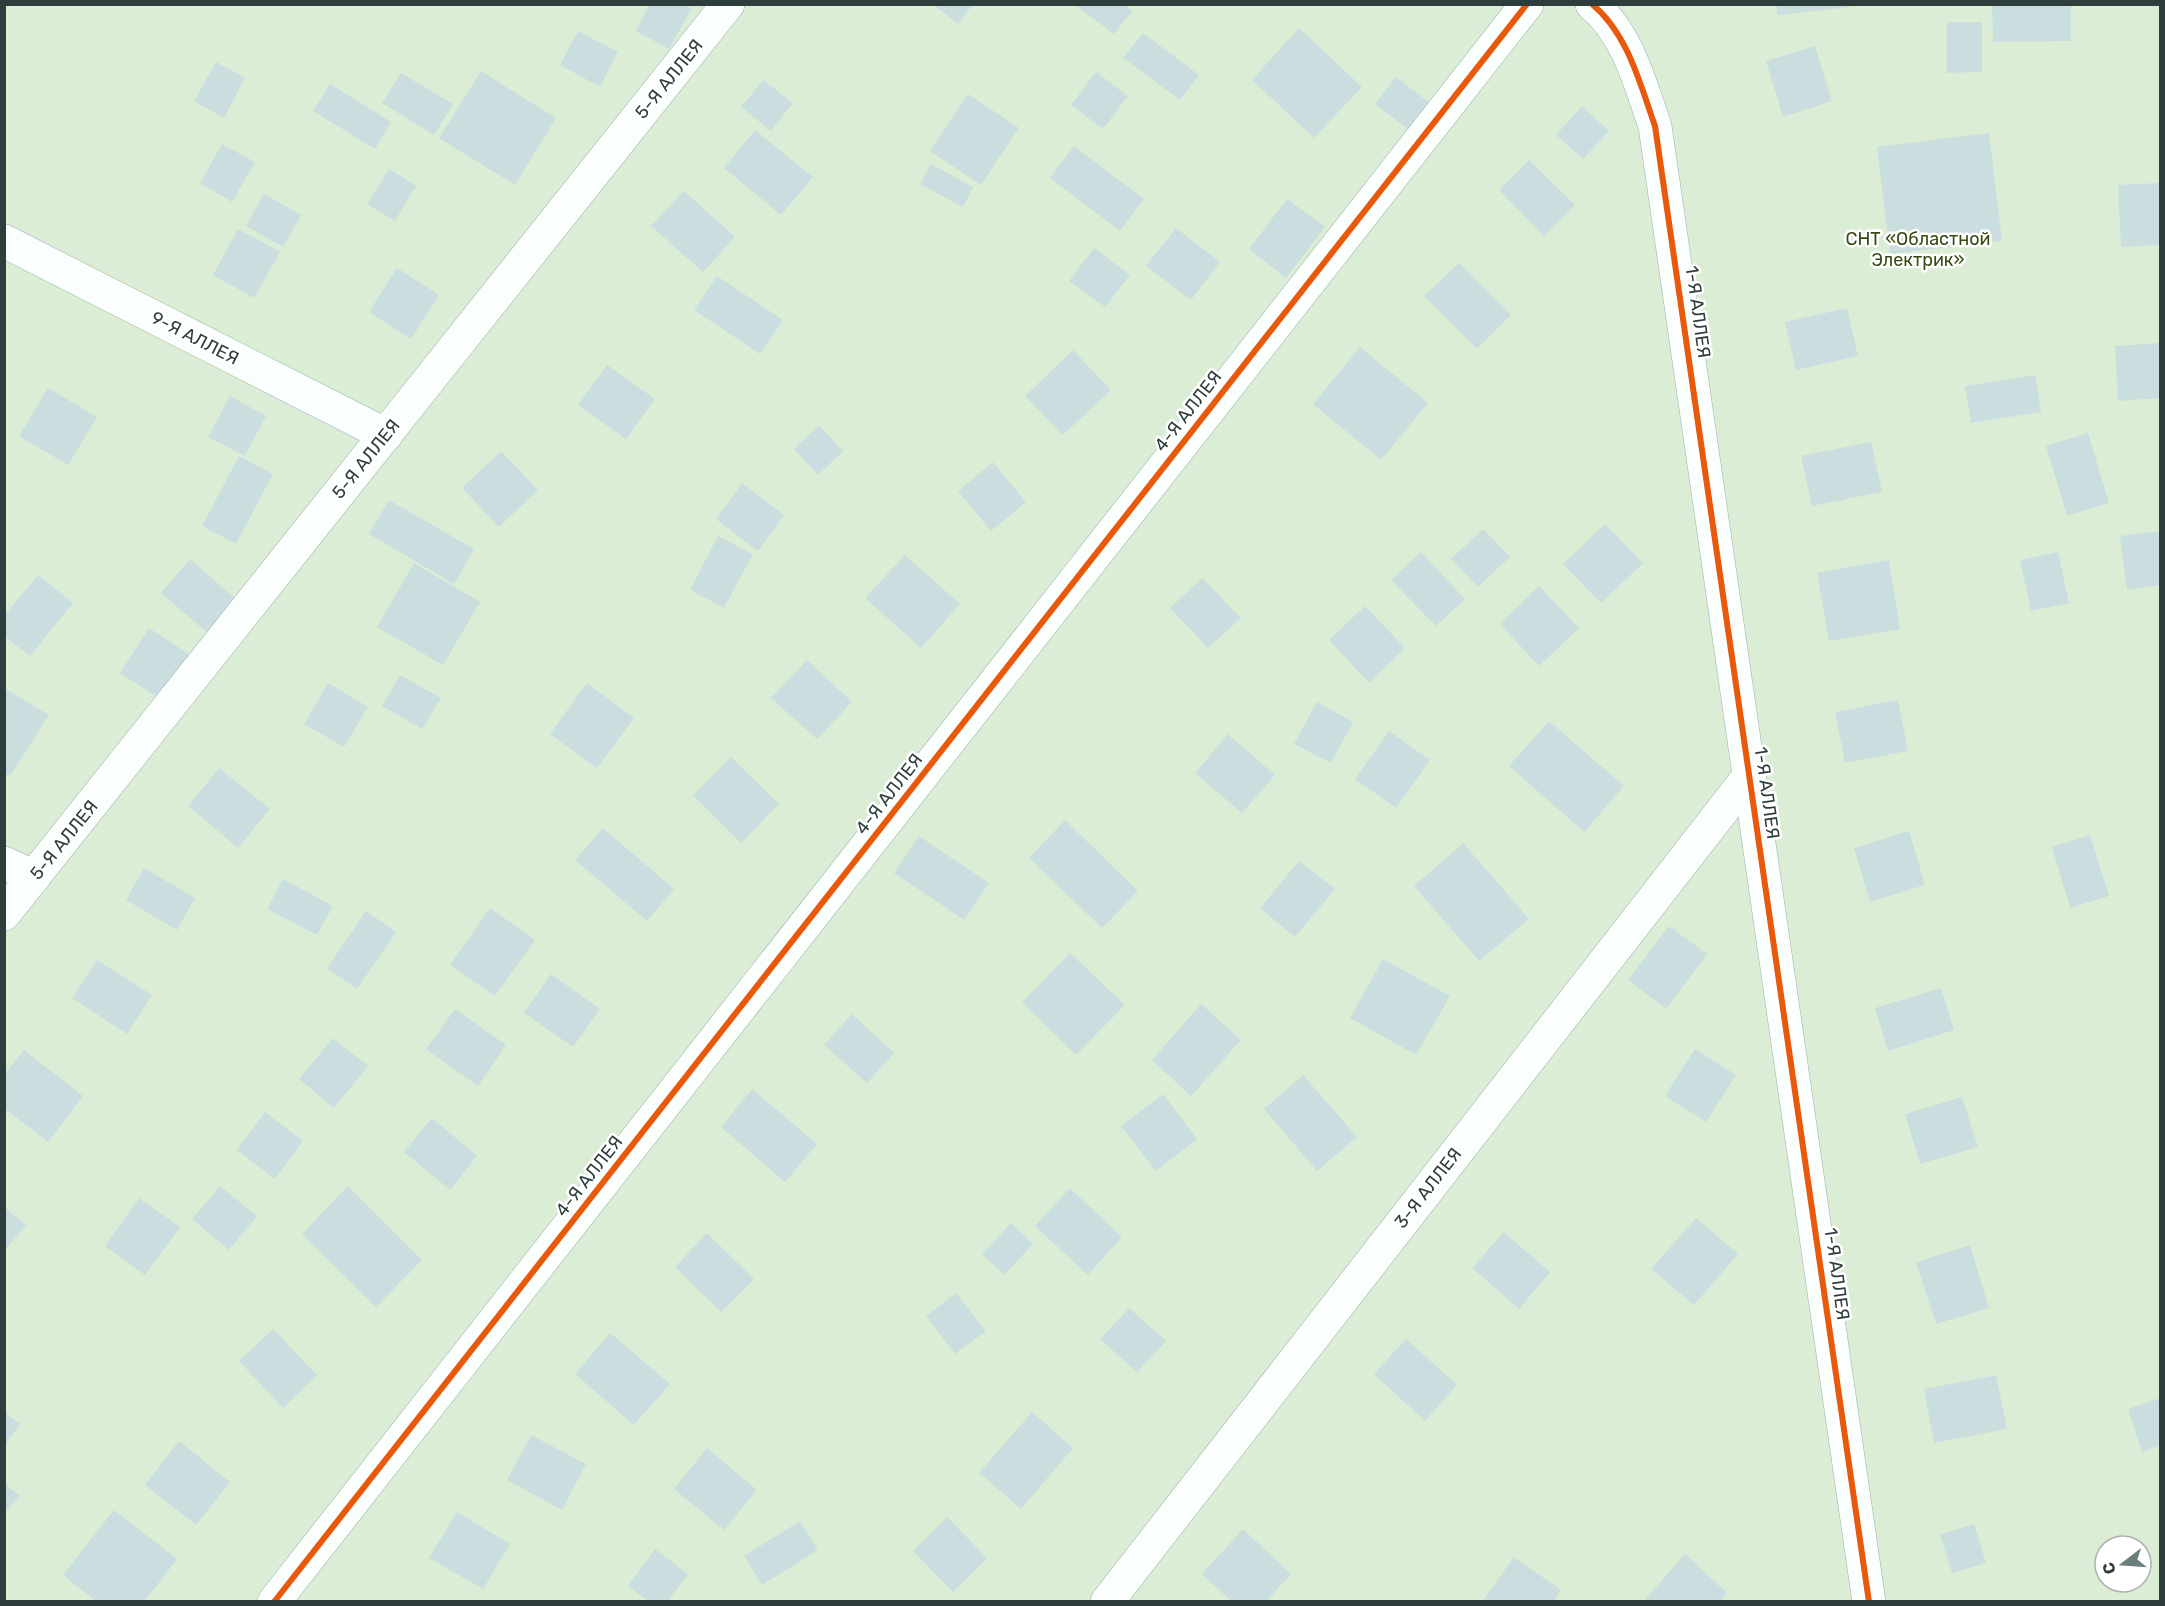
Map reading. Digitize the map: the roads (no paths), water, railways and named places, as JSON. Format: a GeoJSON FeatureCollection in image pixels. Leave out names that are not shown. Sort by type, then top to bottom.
{"type":"FeatureCollection","features":[{"type":"Feature","properties":{"kind":"street","name":"5-Я АЛЛЕЯ"},"geometry":{"type":"LineString","coordinates":[[4,914],[728,4]]}},
{"type":"Feature","properties":{"kind":"street","name":"4-Я АЛЛЕЯ"},"geometry":{"type":"LineString","coordinates":[[274,1602],[1527,4]]}},
{"type":"Feature","properties":{"kind":"street","name":"1-Я АЛЛЕЯ"},"geometry":{"type":"LineString","coordinates":[[1592,4],[1601,12],[1628,52],[1656,126],[1867,1588]]}},
{"type":"Feature","properties":{"kind":"street","name":"9-Я АЛЛЕЯ"},"geometry":{"type":"LineString","coordinates":[[4,241],[386,435]]}},
{"type":"Feature","properties":{"kind":"street","name":"3-Я АЛЛЕЯ"},"geometry":{"type":"LineString","coordinates":[[1107,1602],[1750,775]]}},
{"type":"Feature","properties":{"kind":"street"},"geometry":{"type":"LineString","coordinates":[[4,863],[34,878]]}},
{"type":"Feature","properties":{"kind":"street"},"geometry":{"type":"LineString","coordinates":[[1844,1602],[1867,1588]]}},
{"type":"Feature","properties":{"kind":"park label","name":"СНТ «Областной Электрик»"},"geometry":{"type":"Point","coordinates":[1918,249]}}]}
